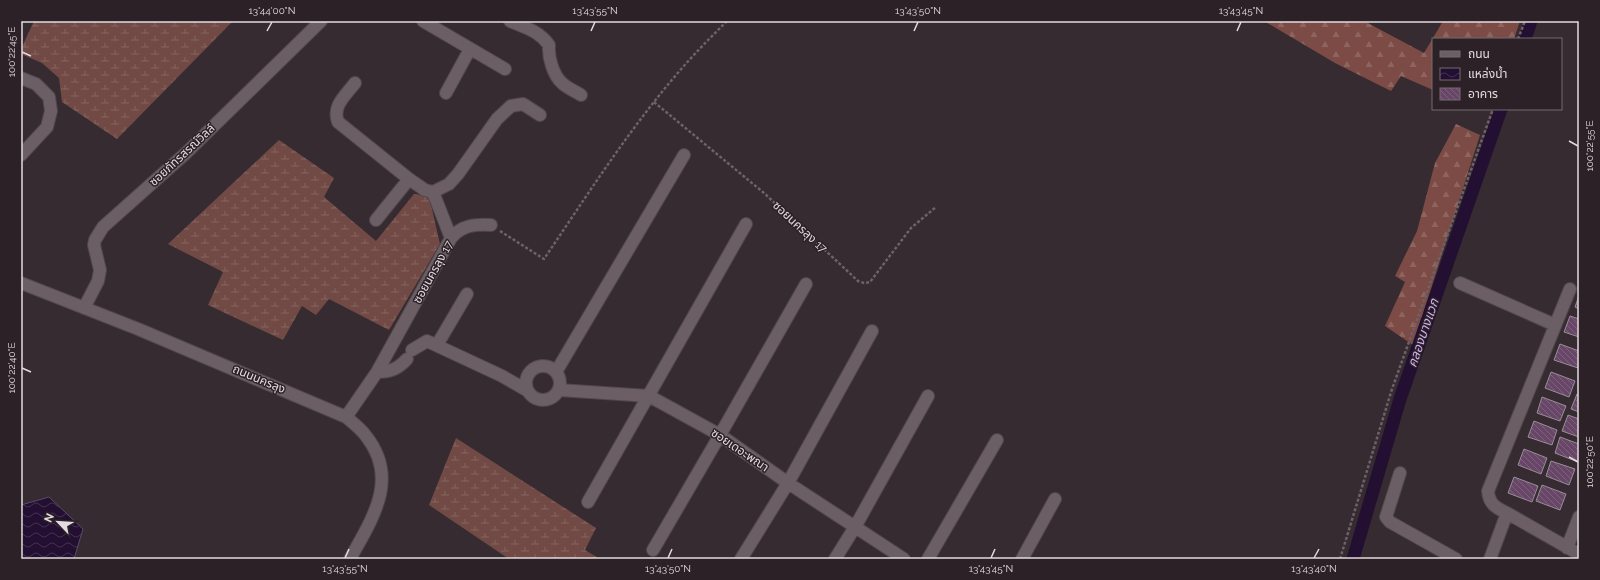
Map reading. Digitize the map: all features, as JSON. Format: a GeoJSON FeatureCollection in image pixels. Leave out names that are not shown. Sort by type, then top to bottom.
{"type":"FeatureCollection","features":[{"type":"Feature","properties":{"kind":"street","name":"ซอยภัทรสรณ์วิลล์"},"geometry":{"type":"LineString","coordinates":[[84,308],[98,281],[100,270],[94,245],[95,240],[103,227],[186,153],[321,21]]}},
{"type":"Feature","properties":{"kind":"street"},"geometry":{"type":"LineString","coordinates":[[423,21],[505,69]]}},
{"type":"Feature","properties":{"kind":"street"},"geometry":{"type":"LineString","coordinates":[[510,21],[539,33],[544,38],[549,45],[548,53],[557,77],[563,84],[581,95]]}},
{"type":"Feature","properties":{"kind":"street"},"geometry":{"type":"LineString","coordinates":[[446,93],[470,49]]}},
{"type":"Feature","properties":{"kind":"street"},"geometry":{"type":"LineString","coordinates":[[21,78],[36,84],[49,97],[51,111],[47,127],[21,155]]}},
{"type":"Feature","properties":{"kind":"street"},"geometry":{"type":"LineString","coordinates":[[355,83],[337,107],[335,115],[338,122],[425,190],[433,192],[449,184],[458,174],[497,119],[511,106],[523,104],[540,115]]}},
{"type":"Feature","properties":{"kind":"street"},"geometry":{"type":"LineString","coordinates":[[556,372],[684,155]]}},
{"type":"Feature","properties":{"kind":"street"},"geometry":{"type":"LineString","coordinates":[[376,220],[409,178]]}},
{"type":"Feature","properties":{"kind":"street"},"geometry":{"type":"LineString","coordinates":[[433,192],[451,238]]}},
{"type":"Feature","properties":{"kind":"street","name":"ซอยนครลุง 17"},"geometry":{"type":"LineString","coordinates":[[346,417],[377,372],[454,234],[475,224],[491,225]]}},
{"type":"Feature","properties":{"kind":"street"},"geometry":{"type":"LineString","coordinates":[[588,502],[746,224]]}},
{"type":"Feature","properties":{"kind":"street","name":"ถนนนครลุง"},"geometry":{"type":"LineString","coordinates":[[21,283],[283,389],[346,417],[366,436],[380,459],[383,483],[380,499],[350,559]]}},
{"type":"Feature","properties":{"kind":"street"},"geometry":{"type":"LineString","coordinates":[[1460,283],[1555,325]]}},
{"type":"Feature","properties":{"kind":"street"},"geometry":{"type":"LineString","coordinates":[[653,550],[806,284]]}},
{"type":"Feature","properties":{"kind":"street"},"geometry":{"type":"LineString","coordinates":[[1570,289],[1488,491],[1488,500],[1495,507],[1579,554]]}},
{"type":"Feature","properties":{"kind":"street"},"geometry":{"type":"LineString","coordinates":[[436,345],[466,294]]}},
{"type":"Feature","properties":{"kind":"street"},"geometry":{"type":"LineString","coordinates":[[741,559],[788,483],[872,331]]}},
{"type":"Feature","properties":{"kind":"street"},"geometry":{"type":"LineString","coordinates":[[377,372],[387,372],[397,368],[409,354],[427,341],[502,376],[528,391],[534,397],[543,400],[553,397],[559,390],[560,380],[556,372],[547,366],[536,368],[528,375],[528,391]]}},
{"type":"Feature","properties":{"kind":"street","name":"ซอยเดอะพณา"},"geometry":{"type":"LineString","coordinates":[[559,390],[649,396],[720,435],[788,483],[904,559]]}},
{"type":"Feature","properties":{"kind":"street"},"geometry":{"type":"LineString","coordinates":[[835,559],[855,527],[928,396]]}},
{"type":"Feature","properties":{"kind":"street"},"geometry":{"type":"LineString","coordinates":[[928,559],[997,440]]}},
{"type":"Feature","properties":{"kind":"street"},"geometry":{"type":"LineString","coordinates":[[1400,473],[1386,517],[1390,522],[1456,559]]}},
{"type":"Feature","properties":{"kind":"street"},"geometry":{"type":"LineString","coordinates":[[1022,559],[1055,499]]}},
{"type":"Feature","properties":{"kind":"street"},"geometry":{"type":"LineString","coordinates":[[1490,559],[1507,513]]}},
{"type":"Feature","properties":{"kind":"street"},"geometry":{"type":"LineString","coordinates":[[1567,548],[1579,517]]}},
{"type":"Feature","properties":{"kind":"path"},"geometry":{"type":"LineString","coordinates":[[491,225],[544,259],[613,158],[654,102],[683,67],[727,21]]}},
{"type":"Feature","properties":{"kind":"path"},"geometry":{"type":"LineString","coordinates":[[1518,38],[1525,21]]}},
{"type":"Feature","properties":{"kind":"path","name":"ซอยนครลุง 17"},"geometry":{"type":"LineString","coordinates":[[654,102],[764,193],[858,281],[864,283],[870,282],[911,228],[936,207]]}},
{"type":"Feature","properties":{"kind":"path"},"geometry":{"type":"LineString","coordinates":[[1340,559],[1392,390],[1493,110]]}},
{"type":"Feature","properties":{"kind":"green space"},"geometry":{"type":"Polygon","coordinates":[[[34,21],[233,21],[117,139],[62,102],[59,78],[42,63],[21,54],[21,49],[34,21]]]}},
{"type":"Feature","properties":{"kind":"green space"},"geometry":{"type":"Polygon","coordinates":[[[1264,21],[1364,21],[1424,53],[1432,40],[1432,90],[1401,76],[1391,91],[1335,63],[1264,21]]]}},
{"type":"Feature","properties":{"kind":"green space"},"geometry":{"type":"Polygon","coordinates":[[[1443,21],[1520,21],[1514,38],[1433,38],[1443,21]]]}},
{"type":"Feature","properties":{"kind":"green space"},"geometry":{"type":"Polygon","coordinates":[[[1456,124],[1480,135],[1413,345],[1385,326],[1405,282],[1395,276],[1417,231],[1435,163],[1456,124]]]}},
{"type":"Feature","properties":{"kind":"green space"},"geometry":{"type":"Polygon","coordinates":[[[279,140],[334,178],[324,197],[376,241],[414,194],[429,196],[440,244],[389,330],[329,299],[316,315],[302,306],[283,340],[208,305],[223,272],[168,244],[279,140]]]}},
{"type":"Feature","properties":{"kind":"green space"},"geometry":{"type":"Polygon","coordinates":[[[456,438],[596,528],[585,550],[600,559],[509,559],[429,505],[456,438]]]}},
{"type":"Feature","properties":{"kind":"water"},"geometry":{"type":"Polygon","coordinates":[[[49,497],[83,529],[74,559],[21,559],[21,505],[49,497]]]}},
{"type":"Feature","properties":{"kind":"building"},"geometry":{"type":"Polygon","coordinates":[[[1579,296],[1579,309],[1575,307],[1579,296]]]}},
{"type":"Feature","properties":{"kind":"building"},"geometry":{"type":"Polygon","coordinates":[[[1570,316],[1579,319],[1579,337],[1564,332],[1570,316]]]}},
{"type":"Feature","properties":{"kind":"building"},"geometry":{"type":"Polygon","coordinates":[[[1560,344],[1579,351],[1578,368],[1554,360],[1560,344]]]}},
{"type":"Feature","properties":{"kind":"building"},"geometry":{"type":"Polygon","coordinates":[[[1551,372],[1575,381],[1569,397],[1545,388],[1551,372]]]}},
{"type":"Feature","properties":{"kind":"building"},"geometry":{"type":"Polygon","coordinates":[[[1577,394],[1579,395],[1579,412],[1571,409],[1577,394]]]}},
{"type":"Feature","properties":{"kind":"building"},"geometry":{"type":"Polygon","coordinates":[[[1542,397],[1566,406],[1560,421],[1537,413],[1542,397]]]}},
{"type":"Feature","properties":{"kind":"building"},"geometry":{"type":"Polygon","coordinates":[[[1568,415],[1579,419],[1579,437],[1562,431],[1568,415]]]}},
{"type":"Feature","properties":{"kind":"building"},"geometry":{"type":"Polygon","coordinates":[[[1534,421],[1557,430],[1552,445],[1528,437],[1534,421]]]}},
{"type":"Feature","properties":{"kind":"building"},"geometry":{"type":"Polygon","coordinates":[[[1560,437],[1579,444],[1578,462],[1555,453],[1560,437]]]}},
{"type":"Feature","properties":{"kind":"building"},"geometry":{"type":"Polygon","coordinates":[[[1524,449],[1547,458],[1541,474],[1518,465],[1524,449]]]}},
{"type":"Feature","properties":{"kind":"building"},"geometry":{"type":"Polygon","coordinates":[[[1551,461],[1575,469],[1569,485],[1546,476],[1551,461]]]}},
{"type":"Feature","properties":{"kind":"building"},"geometry":{"type":"Polygon","coordinates":[[[1514,477],[1538,486],[1532,502],[1508,493],[1514,477]]]}},
{"type":"Feature","properties":{"kind":"building"},"geometry":{"type":"Polygon","coordinates":[[[1542,485],[1566,494],[1560,510],[1536,501],[1542,485]]]}},
{"type":"Feature","properties":{"kind":"waterway","name":"คลองบางแวก"},"geometry":{"type":"LineString","coordinates":[[1525,38],[1531,21]]}},
{"type":"Feature","properties":{"kind":"waterway","name":"คลองบางแวก"},"geometry":{"type":"LineString","coordinates":[[1353,559],[1400,399],[1501,110]]}}]}
